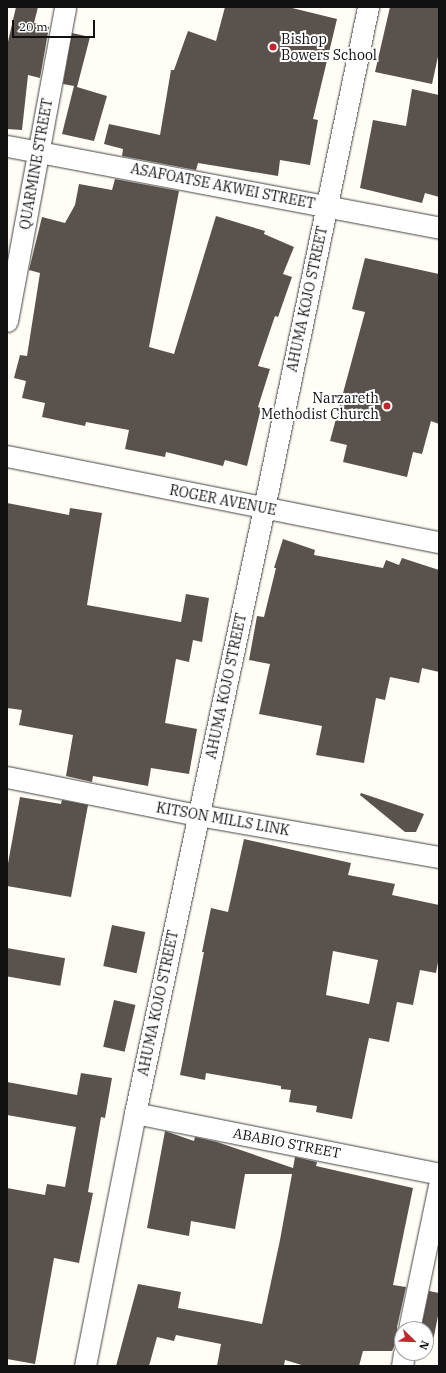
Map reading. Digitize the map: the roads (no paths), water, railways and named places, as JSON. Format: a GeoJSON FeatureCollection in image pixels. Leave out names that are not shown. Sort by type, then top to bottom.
{"type":"FeatureCollection","features":[{"type":"Feature","properties":{"kind":"street","name":"QUARMINE STREET"},"geometry":{"type":"LineString","coordinates":[[7,321],[65,7]]}},
{"type":"Feature","properties":{"kind":"street","name":"AHUMA KOJO STREET"},"geometry":{"type":"LineString","coordinates":[[85,1366],[135,1113],[264,508],[368,7]]}},
{"type":"Feature","properties":{"kind":"street","name":"ASAFOATSE AKWEI STREET"},"geometry":{"type":"LineString","coordinates":[[7,146],[326,205],[439,228]]}},
{"type":"Feature","properties":{"kind":"street","name":"ROGER AVENUE"},"geometry":{"type":"LineString","coordinates":[[7,456],[439,542]]}},
{"type":"Feature","properties":{"kind":"street","name":"KITSON MILLS LINK"},"geometry":{"type":"LineString","coordinates":[[7,777],[198,815],[439,857]]}},
{"type":"Feature","properties":{"kind":"street","name":"ABABIO STREET"},"geometry":{"type":"LineString","coordinates":[[135,1113],[439,1174]]}},
{"type":"Feature","properties":{"kind":"street"},"geometry":{"type":"LineString","coordinates":[[411,1321],[439,1186]]}},
{"type":"Feature","properties":{"kind":"place","name":"Bishop Bowers School"},"geometry":{"type":"Point","coordinates":[273,47]}},
{"type":"Feature","properties":{"kind":"place","name":"Narzareth Methodist Church"},"geometry":{"type":"Point","coordinates":[387,406]}}]}
